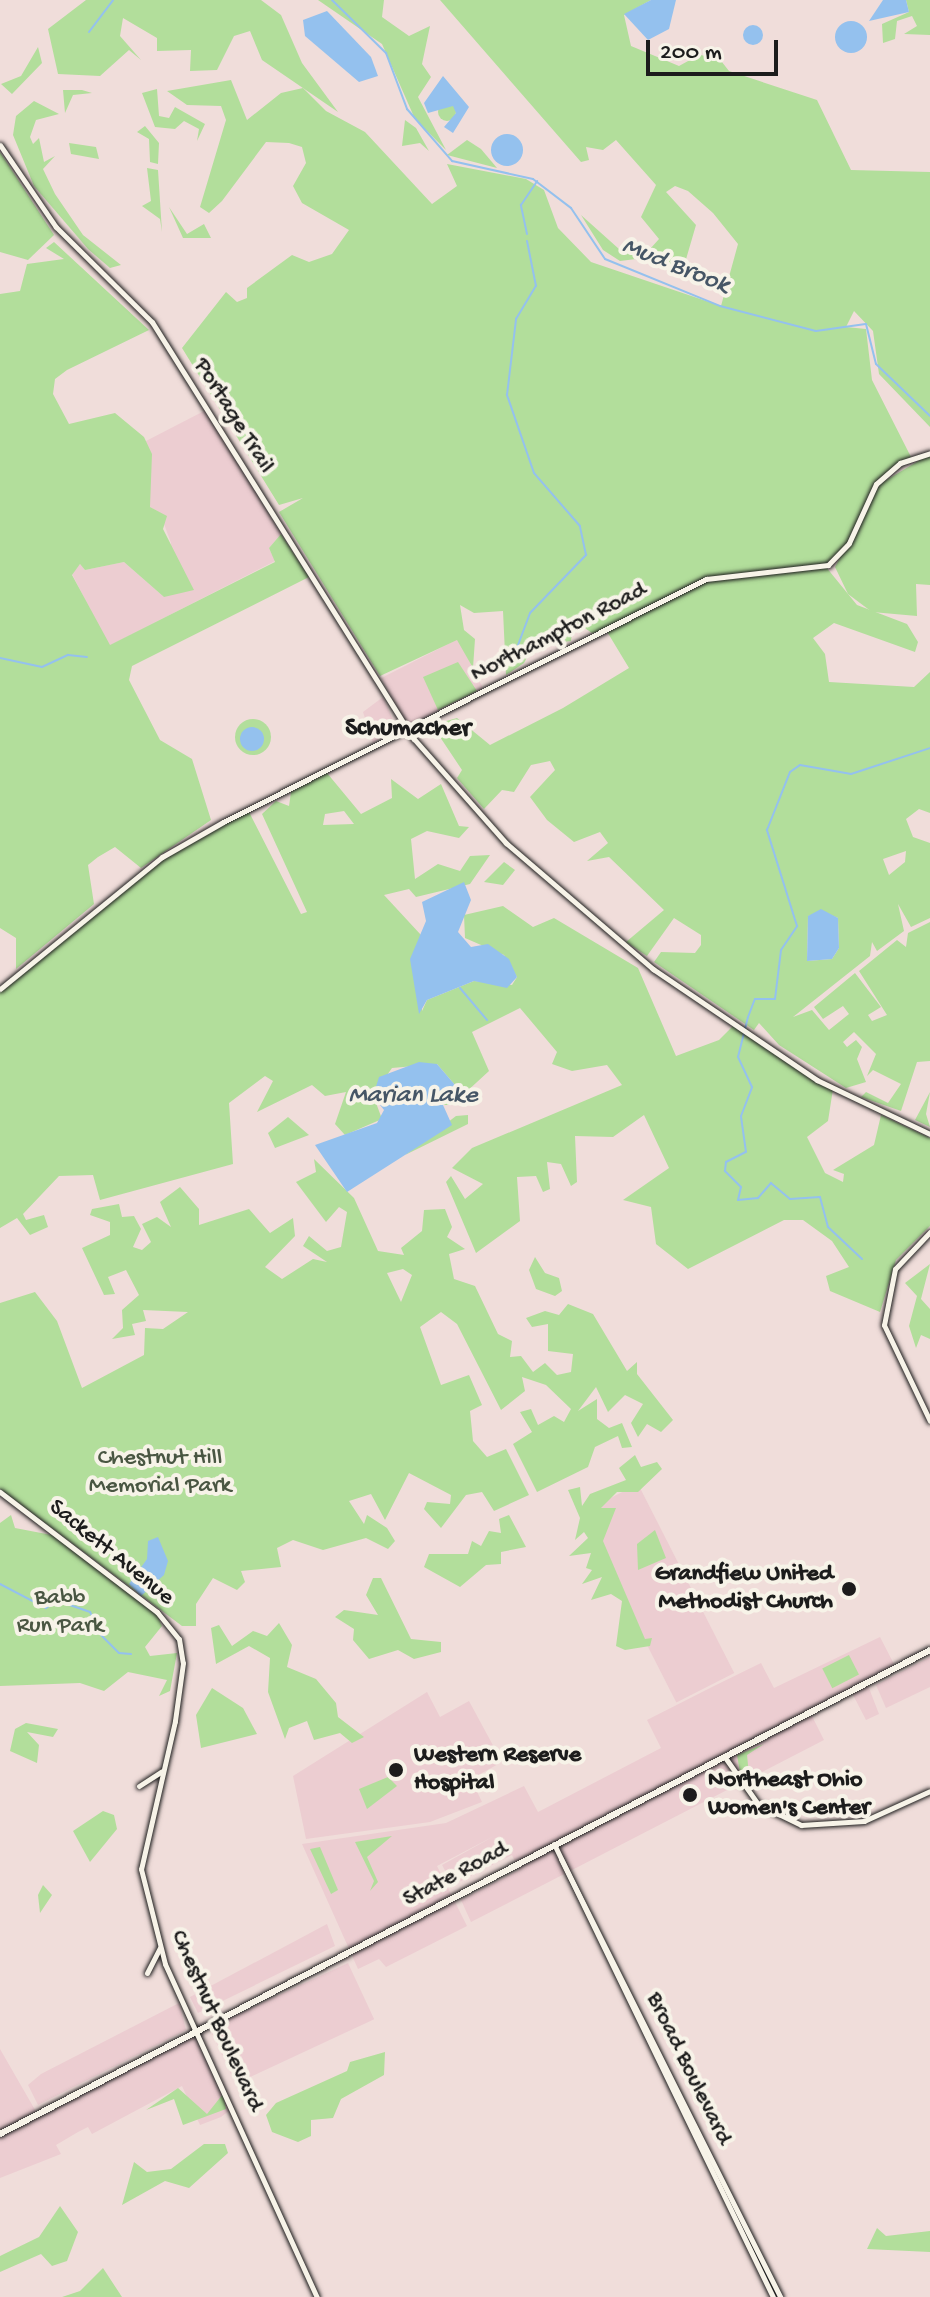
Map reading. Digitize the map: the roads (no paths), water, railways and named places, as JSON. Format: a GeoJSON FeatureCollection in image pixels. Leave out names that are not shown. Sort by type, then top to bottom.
{"type":"FeatureCollection","features":[{"type":"Feature","properties":{"kind":"main road","name":"State Road"},"geometry":{"type":"LineString","coordinates":[[0,2134],[553,1843],[930,1650]]}},
{"type":"Feature","properties":{"kind":"street","name":"Portage Trail"},"geometry":{"type":"LineString","coordinates":[[0,145],[56,227],[152,322],[408,729],[545,879],[633,954],[751,1035],[825,1084],[930,1134]]}},
{"type":"Feature","properties":{"kind":"street","name":"Northampton Road"},"geometry":{"type":"LineString","coordinates":[[0,989],[174,848],[706,579],[828,565],[849,543],[876,484],[900,463],[930,453]]}},
{"type":"Feature","properties":{"kind":"street"},"geometry":{"type":"LineString","coordinates":[[930,1232],[895,1269],[884,1325],[930,1421]]}},
{"type":"Feature","properties":{"kind":"street","name":"Sackett Avenue"},"geometry":{"type":"LineString","coordinates":[[0,1492],[163,1616],[183,1654]]}},
{"type":"Feature","properties":{"kind":"street","name":"Chestnut Boulevard"},"geometry":{"type":"LineString","coordinates":[[183,1654],[163,1771],[140,1860],[160,1947],[317,2297]]}},
{"type":"Feature","properties":{"kind":"street"},"geometry":{"type":"LineString","coordinates":[[724,1755],[758,1804],[801,1825],[864,1821],[930,1791]]}},
{"type":"Feature","properties":{"kind":"street"},"geometry":{"type":"LineString","coordinates":[[139,1786],[163,1771]]}},
{"type":"Feature","properties":{"kind":"street","name":"Broad Boulevard"},"geometry":{"type":"LineString","coordinates":[[553,1843],[780,2297]]}},
{"type":"Feature","properties":{"kind":"street","name":"Broad Boulevard"},"geometry":{"type":"LineString","coordinates":[[561,1859],[773,2297]]}},
{"type":"Feature","properties":{"kind":"street"},"geometry":{"type":"LineString","coordinates":[[147,1973],[160,1947]]}},
{"type":"Feature","properties":{"kind":"water"},"geometry":{"type":"Polygon","coordinates":[[[651,0],[676,0],[669,29],[648,40],[624,14],[651,0]]]}},
{"type":"Feature","properties":{"kind":"water"},"geometry":{"type":"Polygon","coordinates":[[[883,0],[906,0],[909,12],[869,21],[883,0]]]}},
{"type":"Feature","properties":{"kind":"water"},"geometry":{"type":"Polygon","coordinates":[[[327,11],[371,57],[378,76],[359,82],[305,36],[303,20],[327,11]]]}},
{"type":"Feature","properties":{"kind":"water"},"geometry":{"type":"Polygon","coordinates":[[[851,21],[862,26],[867,37],[862,48],[851,53],[840,48],[835,37],[840,26],[851,21]]]}},
{"type":"Feature","properties":{"kind":"water"},"geometry":{"type":"Polygon","coordinates":[[[753,25],[760,28],[763,35],[760,42],[753,45],[746,42],[743,35],[746,28],[753,25]]]}},
{"type":"Feature","properties":{"kind":"water"},"geometry":{"type":"Polygon","coordinates":[[[443,76],[469,107],[453,133],[444,127],[456,113],[453,106],[428,113],[424,103],[443,76]]]}},
{"type":"Feature","properties":{"kind":"water"},"geometry":{"type":"Polygon","coordinates":[[[507,134],[519,138],[523,150],[519,162],[507,166],[495,162],[491,150],[495,138],[507,134]]]}},
{"type":"Feature","properties":{"kind":"water"},"geometry":{"type":"Polygon","coordinates":[[[252,727],[261,730],[264,739],[261,748],[252,751],[243,748],[240,739],[243,730],[252,727]]]}},
{"type":"Feature","properties":{"kind":"water"},"geometry":{"type":"Polygon","coordinates":[[[464,882],[471,900],[458,932],[471,947],[488,944],[509,959],[517,977],[507,988],[474,981],[427,1000],[419,1014],[410,959],[426,921],[422,902],[464,882]]]}},
{"type":"Feature","properties":{"kind":"water"},"geometry":{"type":"Polygon","coordinates":[[[821,909],[838,918],[839,948],[832,959],[807,961],[808,916],[821,909]]]}},
{"type":"Feature","properties":{"kind":"water","name":"Marian Lake"},"geometry":{"type":"Polygon","coordinates":[[[419,1062],[437,1064],[455,1085],[443,1105],[452,1125],[347,1192],[315,1145],[377,1123],[384,1110],[373,1096],[379,1077],[419,1062]]]}},
{"type":"Feature","properties":{"kind":"water"},"geometry":{"type":"Polygon","coordinates":[[[158,1537],[168,1561],[164,1575],[141,1596],[129,1584],[147,1559],[148,1541],[158,1537]]]}},
{"type":"Feature","properties":{"kind":"waterway"},"geometry":{"type":"LineString","coordinates":[[89,32],[113,0]]}},
{"type":"Feature","properties":{"kind":"waterway","name":"Mud Brook"},"geometry":{"type":"LineString","coordinates":[[332,0],[386,53],[407,109],[452,161],[533,179],[571,208],[605,259],[720,306],[816,331],[866,324],[876,364],[930,416]]}},
{"type":"Feature","properties":{"kind":"waterway"},"geometry":{"type":"LineString","coordinates":[[527,234],[521,205],[537,181]]}},
{"type":"Feature","properties":{"kind":"waterway"},"geometry":{"type":"LineString","coordinates":[[512,661],[530,613],[586,555],[580,526],[534,473],[507,395],[516,319],[536,286],[527,241]]}},
{"type":"Feature","properties":{"kind":"waterway"},"geometry":{"type":"LineString","coordinates":[[0,658],[42,667],[68,655],[87,657]]}},
{"type":"Feature","properties":{"kind":"waterway"},"geometry":{"type":"LineString","coordinates":[[862,1259],[828,1227],[820,1197],[790,1199],[771,1183],[758,1198],[738,1200],[741,1187],[725,1171],[726,1162],[746,1152],[741,1116],[752,1087],[738,1057],[748,1017],[755,999],[775,999],[781,950],[797,926],[767,830],[790,772],[800,765],[851,774],[930,748]]}},
{"type":"Feature","properties":{"kind":"waterway"},"geometry":{"type":"LineString","coordinates":[[460,988],[487,1020]]}},
{"type":"Feature","properties":{"kind":"waterway"},"geometry":{"type":"LineString","coordinates":[[0,1584],[46,1608],[58,1601],[90,1612],[101,1635],[119,1653],[131,1654]]}},
{"type":"Feature","properties":{"kind":"place","name":"Grandfiew United Methodist Church"},"geometry":{"type":"Point","coordinates":[849,1589]}},
{"type":"Feature","properties":{"kind":"place","name":"Western Reserve Hospital"},"geometry":{"type":"Point","coordinates":[396,1770]}},
{"type":"Feature","properties":{"kind":"place","name":"Northeast Ohio Women's Center"},"geometry":{"type":"Point","coordinates":[690,1795]}},
{"type":"Feature","properties":{"kind":"district","name":"Schumacher"},"geometry":{"type":"Point","coordinates":[408,730]}},
{"type":"Feature","properties":{"kind":"park label","name":"Chestnut Hill Memorial Park"},"geometry":{"type":"Point","coordinates":[160,1473]}},
{"type":"Feature","properties":{"kind":"park label","name":"Babb Run Park"},"geometry":{"type":"Point","coordinates":[60,1613]}}]}
